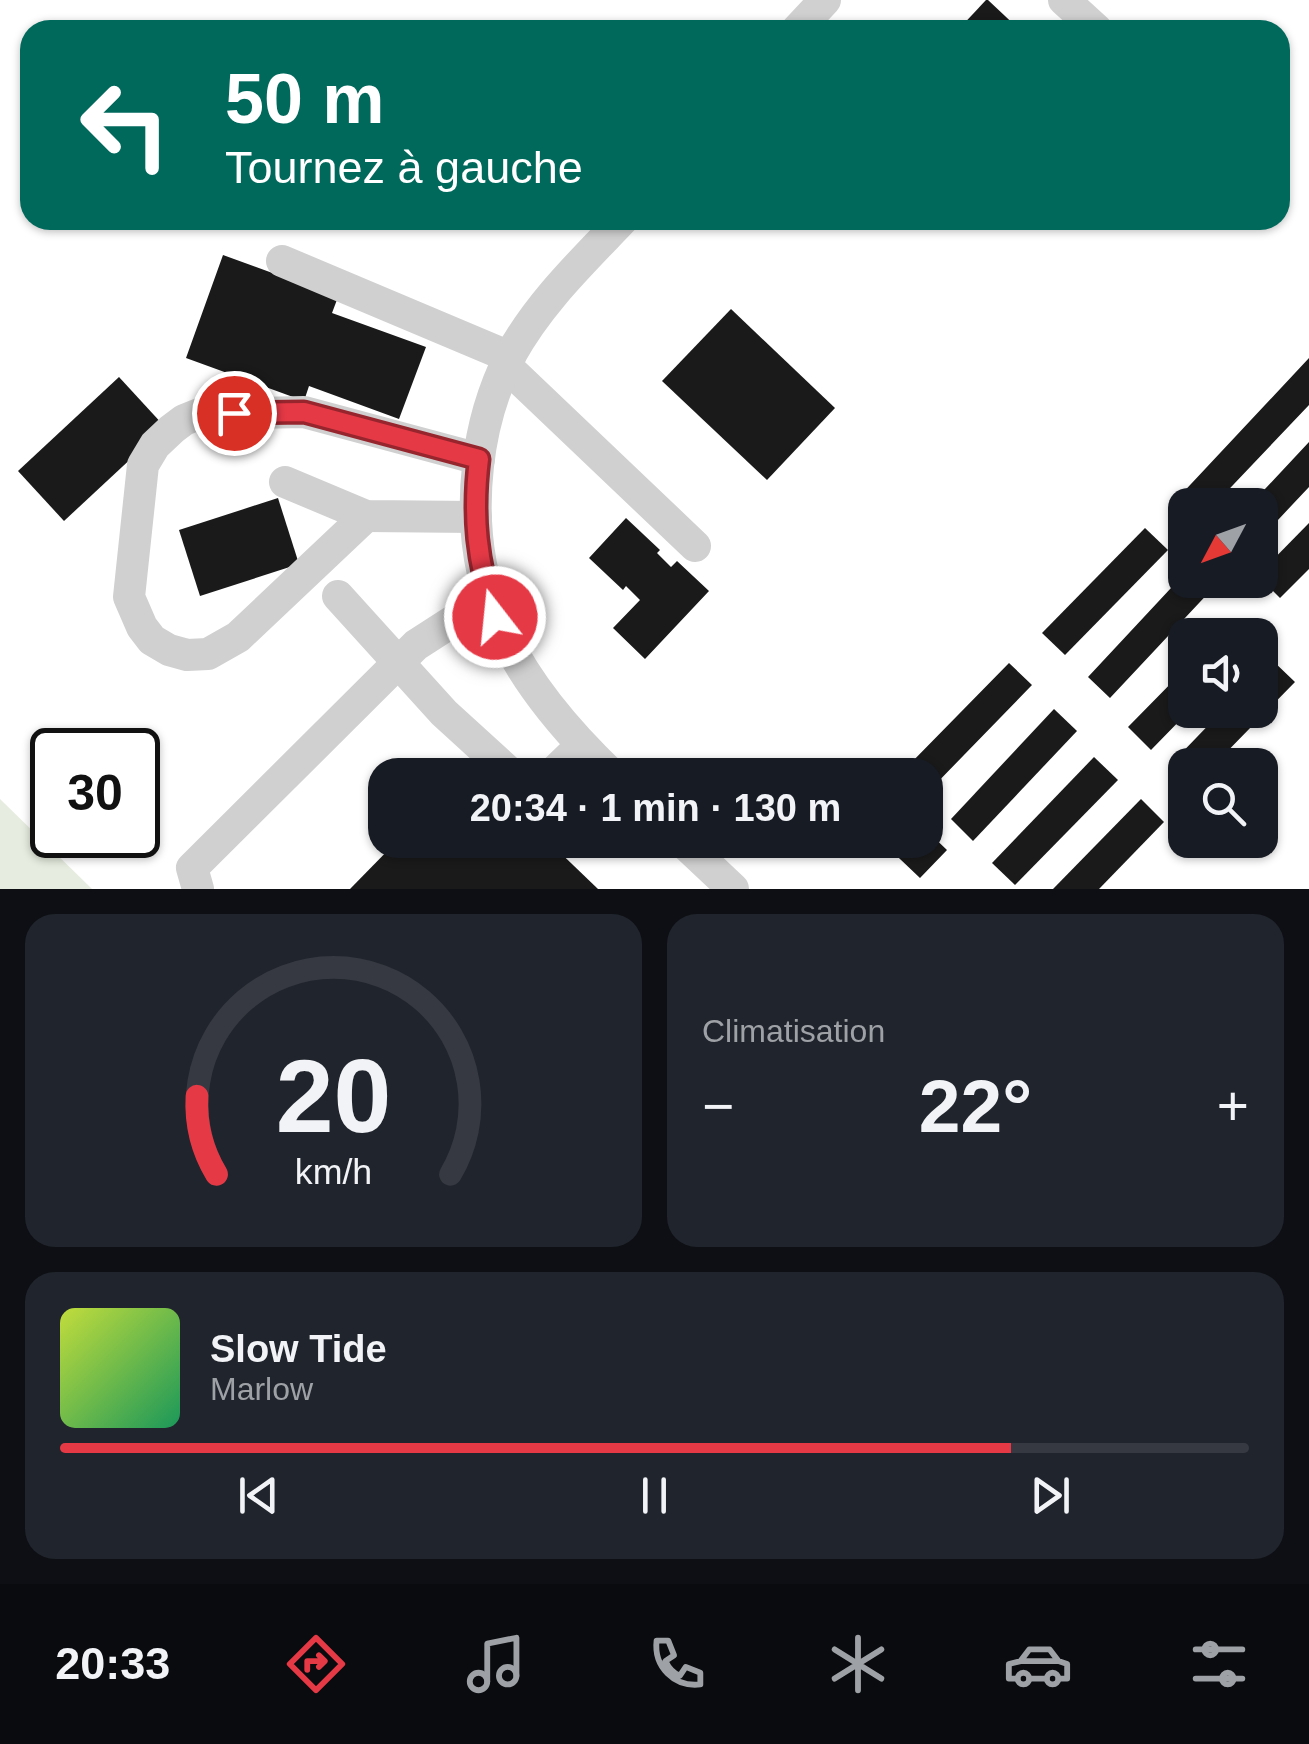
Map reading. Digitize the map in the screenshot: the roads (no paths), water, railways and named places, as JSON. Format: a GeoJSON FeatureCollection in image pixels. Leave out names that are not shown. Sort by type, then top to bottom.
{"type":"FeatureCollection","features":[{"type":"Feature","properties":{"kind":"street"},"geometry":{"type":"LineString","coordinates":[[806,20],[825,0]]}},
{"type":"Feature","properties":{"kind":"street"},"geometry":{"type":"LineString","coordinates":[[1064,0],[1085,20]]}},
{"type":"Feature","properties":{"kind":"street"},"geometry":{"type":"LineString","coordinates":[[594,758],[540,696],[515,658],[495,617],[482,576],[475,532],[479,459],[494,395],[508,362],[534,318],[613,230]]}},
{"type":"Feature","properties":{"kind":"street"},"geometry":{"type":"LineString","coordinates":[[282,261],[508,362],[695,546]]}},
{"type":"Feature","properties":{"kind":"street"},"geometry":{"type":"LineString","coordinates":[[366,516],[238,637],[208,654],[187,655],[152,640],[129,597],[143,465],[155,445],[172,429],[199,414],[304,412],[479,459]]}},
{"type":"Feature","properties":{"kind":"street"},"geometry":{"type":"LineString","coordinates":[[285,482],[366,516],[476,517]]}},
{"type":"Feature","properties":{"kind":"street"},"geometry":{"type":"LineString","coordinates":[[338,596],[444,713],[493,758]]}},
{"type":"Feature","properties":{"kind":"street"},"geometry":{"type":"LineString","coordinates":[[198,889],[192,868],[416,645],[489,598]]}},
{"type":"Feature","properties":{"kind":"street"},"geometry":{"type":"LineString","coordinates":[[569,758],[581,746]]}},
{"type":"Feature","properties":{"kind":"street"},"geometry":{"type":"LineString","coordinates":[[697,858],[723,886]]}}]}
